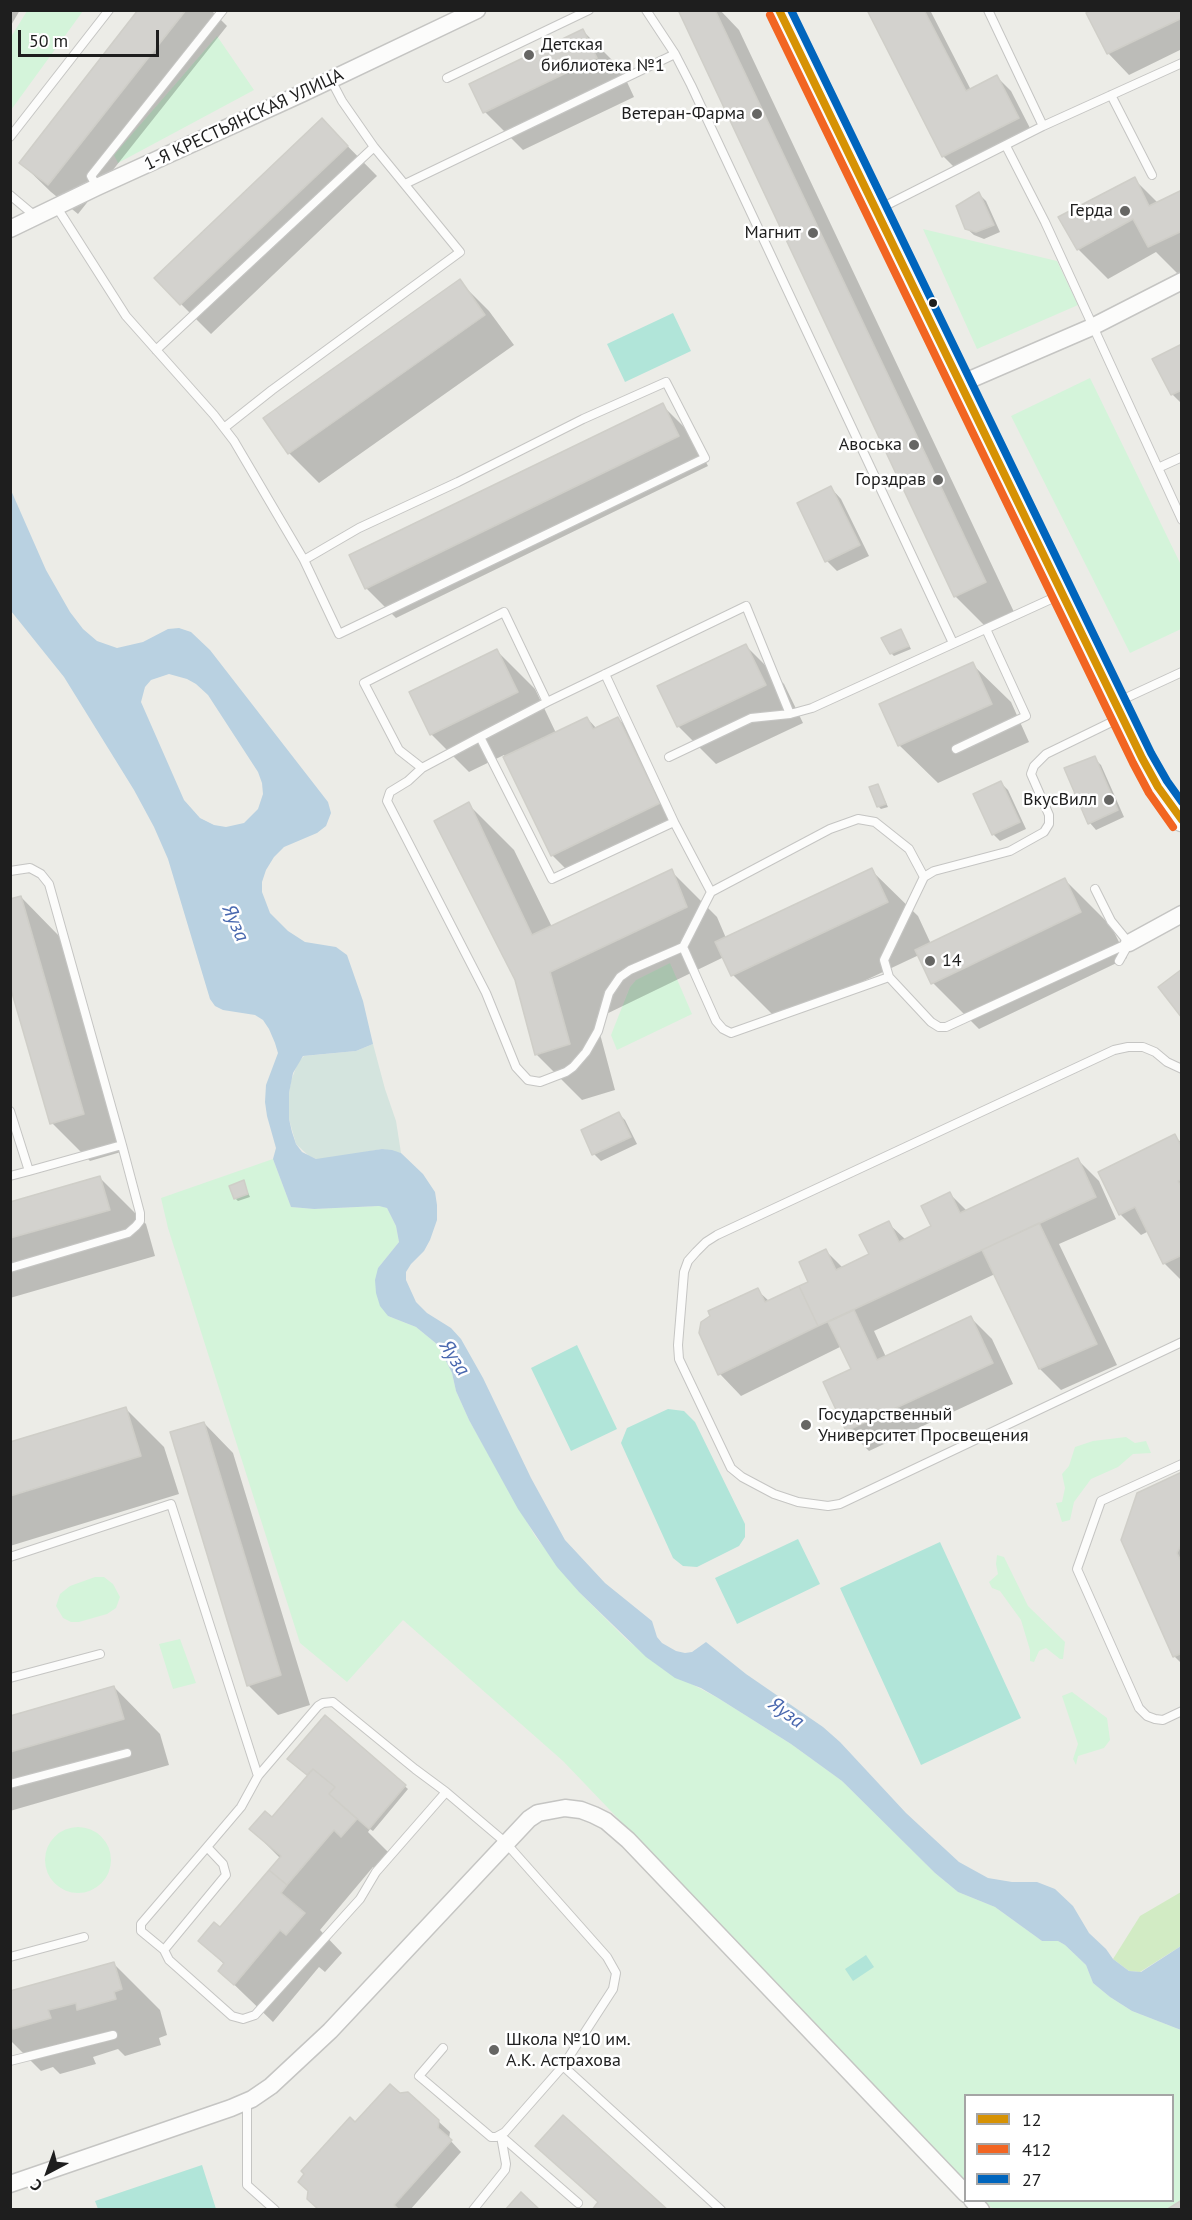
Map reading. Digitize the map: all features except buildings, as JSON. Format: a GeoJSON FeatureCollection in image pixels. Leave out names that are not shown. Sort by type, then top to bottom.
{"type":"FeatureCollection","features":[{"type":"Feature","properties":{"kind":"street","name":"1-Я КРЕСТЬЯНСКАЯ УЛИЦА"},"geometry":{"type":"LineString","coordinates":[[10,229],[477,10]]}},
{"type":"Feature","properties":{"kind":"street"},"geometry":{"type":"LineString","coordinates":[[779,10],[1119,710],[1158,787],[1182,821]]}},
{"type":"Feature","properties":{"kind":"street"},"geometry":{"type":"LineString","coordinates":[[960,384],[1092,327],[1182,281]]}},
{"type":"Feature","properties":{"kind":"street"},"geometry":{"type":"LineString","coordinates":[[1129,942],[1182,914]]}},
{"type":"Feature","properties":{"kind":"street"},"geometry":{"type":"LineString","coordinates":[[10,2184],[247,2102],[284,2075],[330,2031],[529,1819],[538,1813],[565,1808],[581,1810],[594,1815],[617,1830],[964,2192]]}},
{"type":"Feature","properties":{"kind":"lane"},"geometry":{"type":"LineString","coordinates":[[10,137],[109,10]]}},
{"type":"Feature","properties":{"kind":"lane"},"geometry":{"type":"LineString","coordinates":[[97,187],[91,176],[223,10]]}},
{"type":"Feature","properties":{"kind":"lane"},"geometry":{"type":"LineString","coordinates":[[447,78],[589,10]]}},
{"type":"Feature","properties":{"kind":"lane"},"geometry":{"type":"LineString","coordinates":[[646,10],[675,54],[953,643]]}},
{"type":"Feature","properties":{"kind":"lane"},"geometry":{"type":"LineString","coordinates":[[988,10],[1043,126]]}},
{"type":"Feature","properties":{"kind":"lane"},"geometry":{"type":"LineString","coordinates":[[405,184],[675,54]]}},
{"type":"Feature","properties":{"kind":"lane"},"geometry":{"type":"LineString","coordinates":[[876,210],[1043,126],[1182,63]]}},
{"type":"Feature","properties":{"kind":"lane"},"geometry":{"type":"LineString","coordinates":[[224,428],[460,252],[374,147],[342,101],[331,80]]}},
{"type":"Feature","properties":{"kind":"lane"},"geometry":{"type":"LineString","coordinates":[[1111,95],[1152,174]]}},
{"type":"Feature","properties":{"kind":"lane"},"geometry":{"type":"LineString","coordinates":[[1006,146],[1045,222],[1182,520]]}},
{"type":"Feature","properties":{"kind":"lane"},"geometry":{"type":"LineString","coordinates":[[156,350],[374,147]]}},
{"type":"Feature","properties":{"kind":"lane"},"geometry":{"type":"LineString","coordinates":[[10,195],[35,216]]}},
{"type":"Feature","properties":{"kind":"lane"},"geometry":{"type":"LineString","coordinates":[[56,206],[121,309],[224,428],[244,457],[304,560],[339,634],[705,458],[666,382],[583,419],[458,482],[358,528],[304,560]]}},
{"type":"Feature","properties":{"kind":"lane"},"geometry":{"type":"LineString","coordinates":[[1158,468],[1182,457]]}},
{"type":"Feature","properties":{"kind":"lane"},"geometry":{"type":"LineString","coordinates":[[669,757],[752,718],[790,714],[812,708],[1062,594]]}},
{"type":"Feature","properties":{"kind":"lane"},"geometry":{"type":"LineString","coordinates":[[790,714],[746,606],[480,737],[422,768],[408,781],[390,792],[387,797],[388,806],[486,993],[516,1067],[528,1080],[540,1082],[573,1067],[593,1042],[609,993],[620,977],[630,970],[683,947],[711,892],[830,829],[858,819],[875,822],[909,849],[924,877]]}},
{"type":"Feature","properties":{"kind":"lane"},"geometry":{"type":"LineString","coordinates":[[422,768],[399,750],[364,683],[504,612],[547,702]]}},
{"type":"Feature","properties":{"kind":"lane"},"geometry":{"type":"LineString","coordinates":[[956,749],[1026,716],[986,629]]}},
{"type":"Feature","properties":{"kind":"lane"},"geometry":{"type":"LineString","coordinates":[[605,674],[674,822],[711,892]]}},
{"type":"Feature","properties":{"kind":"lane"},"geometry":{"type":"LineString","coordinates":[[1129,942],[946,1027],[939,1027],[931,1022],[889,977],[884,960],[924,877],[934,870],[1010,851],[1044,832],[1049,824],[1049,815],[1031,774],[1034,765],[1046,754],[1180,676]]}},
{"type":"Feature","properties":{"kind":"lane"},"geometry":{"type":"LineString","coordinates":[[480,737],[552,879],[674,822]]}},
{"type":"Feature","properties":{"kind":"lane"},"geometry":{"type":"LineString","coordinates":[[10,871],[30,867],[41,874],[49,884],[140,1213],[140,1221],[128,1233],[10,1268]]}},
{"type":"Feature","properties":{"kind":"lane"},"geometry":{"type":"LineString","coordinates":[[1095,889],[1111,921],[1129,942]]}},
{"type":"Feature","properties":{"kind":"lane"},"geometry":{"type":"LineString","coordinates":[[1119,961],[1129,942]]}},
{"type":"Feature","properties":{"kind":"lane"},"geometry":{"type":"LineString","coordinates":[[683,947],[716,1021],[723,1029],[731,1033],[889,977]]}},
{"type":"Feature","properties":{"kind":"lane"},"geometry":{"type":"LineString","coordinates":[[1182,1069],[1143,1047],[1113,1050],[717,1235],[705,1242],[696,1252],[688,1261],[684,1272],[678,1345],[679,1359],[731,1468],[742,1477],[774,1494],[798,1502],[828,1506],[850,1499],[1182,1342]]}},
{"type":"Feature","properties":{"kind":"lane"},"geometry":{"type":"LineString","coordinates":[[10,1111],[29,1171]]}},
{"type":"Feature","properties":{"kind":"lane"},"geometry":{"type":"LineString","coordinates":[[10,1176],[122,1145]]}},
{"type":"Feature","properties":{"kind":"lane"},"geometry":{"type":"LineString","coordinates":[[1182,1464],[1101,1501],[1077,1569],[1139,1708],[1147,1716],[1163,1720],[1182,1711]]}},
{"type":"Feature","properties":{"kind":"lane"},"geometry":{"type":"LineString","coordinates":[[10,1557],[171,1504],[258,1776]]}},
{"type":"Feature","properties":{"kind":"lane"},"geometry":{"type":"LineString","coordinates":[[10,1678],[100,1654]]}},
{"type":"Feature","properties":{"kind":"lane"},"geometry":{"type":"LineString","coordinates":[[443,2048],[419,2076],[486,2134],[501,2136],[563,2066],[609,1998],[616,1973],[607,1957],[505,1842],[446,1792],[333,1702],[318,1706],[258,1776],[241,1808],[141,1924],[141,1931],[164,1950],[172,1963],[232,2016],[243,2019],[255,2015],[360,1899],[376,1872],[446,1792]]}},
{"type":"Feature","properties":{"kind":"lane"},"geometry":{"type":"LineString","coordinates":[[10,1784],[127,1753]]}},
{"type":"Feature","properties":{"kind":"lane"},"geometry":{"type":"LineString","coordinates":[[164,1950],[224,1880],[226,1875],[223,1864],[207,1847]]}},
{"type":"Feature","properties":{"kind":"lane"},"geometry":{"type":"LineString","coordinates":[[10,1958],[84,1937]]}},
{"type":"Feature","properties":{"kind":"lane"},"geometry":{"type":"LineString","coordinates":[[10,2061],[113,2035]]}},
{"type":"Feature","properties":{"kind":"lane"},"geometry":{"type":"LineString","coordinates":[[563,2066],[722,2210]]}},
{"type":"Feature","properties":{"kind":"lane"},"geometry":{"type":"LineString","coordinates":[[247,2102],[247,2185],[275,2210]]}},
{"type":"Feature","properties":{"kind":"lane"},"geometry":{"type":"LineString","coordinates":[[501,2136],[578,2203]]}},
{"type":"Feature","properties":{"kind":"lane"},"geometry":{"type":"LineString","coordinates":[[473,2210],[505,2170],[501,2136]]}},
{"type":"Feature","properties":{"kind":"green space"},"geometry":{"type":"Polygon","coordinates":[[[27,11],[83,11],[11,110],[11,37],[27,11]]]}},
{"type":"Feature","properties":{"kind":"green space"},"geometry":{"type":"Polygon","coordinates":[[[217,36],[254,90],[118,163],[114,155],[217,36]]]}},
{"type":"Feature","properties":{"kind":"green space"},"geometry":{"type":"Polygon","coordinates":[[[923,229],[1057,261],[1078,305],[977,349],[923,229]]]}},
{"type":"Feature","properties":{"kind":"green space"},"geometry":{"type":"Polygon","coordinates":[[[1090,378],[1181,565],[1181,629],[1130,653],[1011,416],[1090,378]]]}},
{"type":"Feature","properties":{"kind":"green space"},"geometry":{"type":"Polygon","coordinates":[[[670,963],[692,1014],[617,1050],[611,1035],[630,987],[636,980],[670,963]]]}},
{"type":"Feature","properties":{"kind":"green space"},"geometry":{"type":"Polygon","coordinates":[[[273,1159],[291,1207],[314,1209],[380,1206],[387,1208],[396,1226],[399,1242],[378,1268],[388,1316],[416,1327],[438,1345],[452,1373],[456,1391],[469,1420],[535,1536],[579,1592],[626,1639],[663,1669],[718,1698],[791,1744],[842,1781],[935,1873],[958,1892],[995,1907],[1042,1941],[1058,1941],[1065,1945],[1086,1965],[1093,1983],[1110,1997],[1132,2011],[1181,2030],[1181,2200],[1166,2209],[993,2209],[985,2202],[1174,2202],[1174,2094],[964,2094],[964,2180],[563,1761],[403,1620],[347,1682],[300,1643],[168,1228],[161,1198],[273,1159]]]}},
{"type":"Feature","properties":{"kind":"green space"},"geometry":{"type":"Polygon","coordinates":[[[1126,1437],[1135,1443],[1146,1441],[1151,1453],[1133,1454],[1118,1467],[1091,1479],[1074,1502],[1070,1520],[1062,1522],[1056,1503],[1062,1502],[1065,1488],[1062,1474],[1069,1466],[1075,1447],[1093,1441],[1126,1437]]]}},
{"type":"Feature","properties":{"kind":"green space"},"geometry":{"type":"Polygon","coordinates":[[[997,1555],[1004,1557],[1028,1606],[1065,1642],[1063,1659],[1046,1648],[1039,1651],[1034,1662],[1030,1661],[1030,1650],[1021,1620],[1000,1591],[992,1588],[989,1582],[998,1574],[997,1555]]]}},
{"type":"Feature","properties":{"kind":"green space"},"geometry":{"type":"Polygon","coordinates":[[[95,1577],[104,1577],[113,1584],[120,1597],[116,1608],[107,1614],[79,1622],[71,1622],[63,1618],[56,1606],[60,1594],[70,1586],[95,1577]]]}},
{"type":"Feature","properties":{"kind":"green space"},"geometry":{"type":"Polygon","coordinates":[[[180,1639],[196,1683],[173,1689],[159,1644],[180,1639]]]}},
{"type":"Feature","properties":{"kind":"green space"},"geometry":{"type":"Polygon","coordinates":[[[1072,1692],[1107,1718],[1110,1740],[1104,1748],[1078,1756],[1076,1765],[1073,1759],[1078,1744],[1062,1696],[1072,1692]]]}},
{"type":"Feature","properties":{"kind":"green space"},"geometry":{"type":"Polygon","coordinates":[[[78,1827],[91,1830],[101,1837],[108,1847],[111,1860],[108,1873],[101,1883],[91,1890],[78,1893],[65,1890],[55,1883],[48,1873],[45,1860],[48,1847],[55,1837],[65,1830],[78,1827]]]}},
{"type":"Feature","properties":{"kind":"green space"},"geometry":{"type":"Polygon","coordinates":[[[1181,1892],[1181,1946],[1140,1972],[1129,1971],[1113,1959],[1140,1916],[1181,1892]]]}},
{"type":"Feature","properties":{"kind":"shaded area"},"geometry":{"type":"Polygon","coordinates":[[[673,313],[691,351],[625,382],[607,344],[673,313]]]}},
{"type":"Feature","properties":{"kind":"shaded area"},"geometry":{"type":"Polygon","coordinates":[[[373,1044],[396,1121],[401,1153],[382,1149],[328,1159],[316,1159],[309,1156],[296,1144],[289,1119],[289,1093],[298,1062],[304,1056],[356,1051],[373,1044]]]}},
{"type":"Feature","properties":{"kind":"shaded area"},"geometry":{"type":"Polygon","coordinates":[[[577,1345],[617,1429],[571,1451],[531,1368],[577,1345]]]}},
{"type":"Feature","properties":{"kind":"shaded area"},"geometry":{"type":"Polygon","coordinates":[[[668,1409],[684,1411],[695,1422],[745,1524],[745,1537],[739,1546],[697,1567],[683,1566],[673,1558],[621,1443],[627,1428],[668,1409]]]}},
{"type":"Feature","properties":{"kind":"shaded area"},"geometry":{"type":"Polygon","coordinates":[[[798,1539],[820,1584],[737,1624],[715,1578],[798,1539]]]}},
{"type":"Feature","properties":{"kind":"shaded area"},"geometry":{"type":"Polygon","coordinates":[[[940,1542],[1021,1718],[921,1765],[840,1588],[940,1542]]]}},
{"type":"Feature","properties":{"kind":"shaded area"},"geometry":{"type":"Polygon","coordinates":[[[866,1955],[874,1967],[853,1981],[845,1969],[866,1955]]]}},
{"type":"Feature","properties":{"kind":"shaded area"},"geometry":{"type":"Polygon","coordinates":[[[202,2165],[216,2209],[98,2209],[95,2201],[202,2165]]]}},
{"type":"Feature","properties":{"kind":"water","name":"Яуза"},"geometry":{"type":"Polygon","coordinates":[[[10,488],[46,570],[70,612],[83,629],[97,641],[117,648],[143,642],[168,629],[179,628],[191,632],[210,650],[328,802],[331,813],[326,826],[317,833],[284,847],[274,857],[266,870],[262,892],[270,913],[288,931],[305,942],[336,947],[347,955],[363,1001],[373,1044],[356,1051],[303,1056],[293,1073],[289,1093],[289,1119],[292,1132],[302,1152],[316,1159],[382,1149],[392,1150],[401,1153],[423,1174],[435,1192],[437,1220],[424,1251],[406,1272],[406,1280],[416,1302],[427,1313],[451,1328],[461,1339],[565,1540],[605,1583],[652,1621],[657,1637],[662,1643],[685,1653],[692,1652],[706,1642],[746,1674],[823,1727],[840,1742],[906,1813],[959,1862],[988,1878],[1012,1882],[1037,1882],[1055,1889],[1073,1906],[1089,1933],[1113,1959],[1129,1971],[1141,1972],[1181,1946],[1181,2030],[1132,2011],[1110,1997],[1093,1983],[1086,1965],[1065,1945],[1058,1941],[1042,1941],[995,1907],[958,1892],[935,1873],[842,1781],[791,1744],[701,1688],[675,1678],[646,1657],[579,1592],[557,1567],[518,1509],[469,1420],[456,1391],[452,1373],[438,1345],[416,1327],[388,1316],[380,1306],[375,1280],[378,1268],[399,1242],[396,1226],[387,1208],[379,1206],[314,1209],[291,1207],[273,1159],[276,1148],[265,1102],[266,1085],[278,1053],[269,1029],[263,1020],[255,1015],[223,1010],[215,1006],[210,999],[168,859],[154,827],[134,790],[64,677],[11,611],[10,488]],[[169,674],[151,680],[145,687],[141,702],[184,800],[200,818],[214,825],[226,827],[244,823],[258,809],[263,794],[258,772],[208,695],[187,679],[169,674]]]}},
{"type":"Feature","properties":{"kind":"transit line","name":"12"},"geometry":{"type":"LineString","coordinates":[[779,10],[1142,758],[1158,787],[1182,820]]}},
{"type":"Feature","properties":{"kind":"transit line","name":"27"},"geometry":{"type":"LineString","coordinates":[[791,10],[1151,753],[1182,802]]}},
{"type":"Feature","properties":{"kind":"transit line","name":"412"},"geometry":{"type":"LineString","coordinates":[[770,15],[1133,763],[1149,793],[1173,827]]}},
{"type":"Feature","properties":{"kind":"place","name":"Детская библиотека №1"},"geometry":{"type":"Point","coordinates":[529,55]}},
{"type":"Feature","properties":{"kind":"place","name":"Ветеран-Фарма"},"geometry":{"type":"Point","coordinates":[757,114]}},
{"type":"Feature","properties":{"kind":"place","name":"Герда"},"geometry":{"type":"Point","coordinates":[1125,211]}},
{"type":"Feature","properties":{"kind":"place","name":"Магнит"},"geometry":{"type":"Point","coordinates":[813,233]}},
{"type":"Feature","properties":{"kind":"place","name":"Авоська"},"geometry":{"type":"Point","coordinates":[914,445]}},
{"type":"Feature","properties":{"kind":"place","name":"Горздрав"},"geometry":{"type":"Point","coordinates":[938,480]}},
{"type":"Feature","properties":{"kind":"place","name":"ВкусВилл"},"geometry":{"type":"Point","coordinates":[1109,800]}},
{"type":"Feature","properties":{"kind":"place","name":"14"},"geometry":{"type":"Point","coordinates":[930,961]}},
{"type":"Feature","properties":{"kind":"place","name":"Государственный Университет Просвещения"},"geometry":{"type":"Point","coordinates":[806,1425]}},
{"type":"Feature","properties":{"kind":"place","name":"Школа №10 им. А.К. Астрахова"},"geometry":{"type":"Point","coordinates":[494,2050]}}]}
